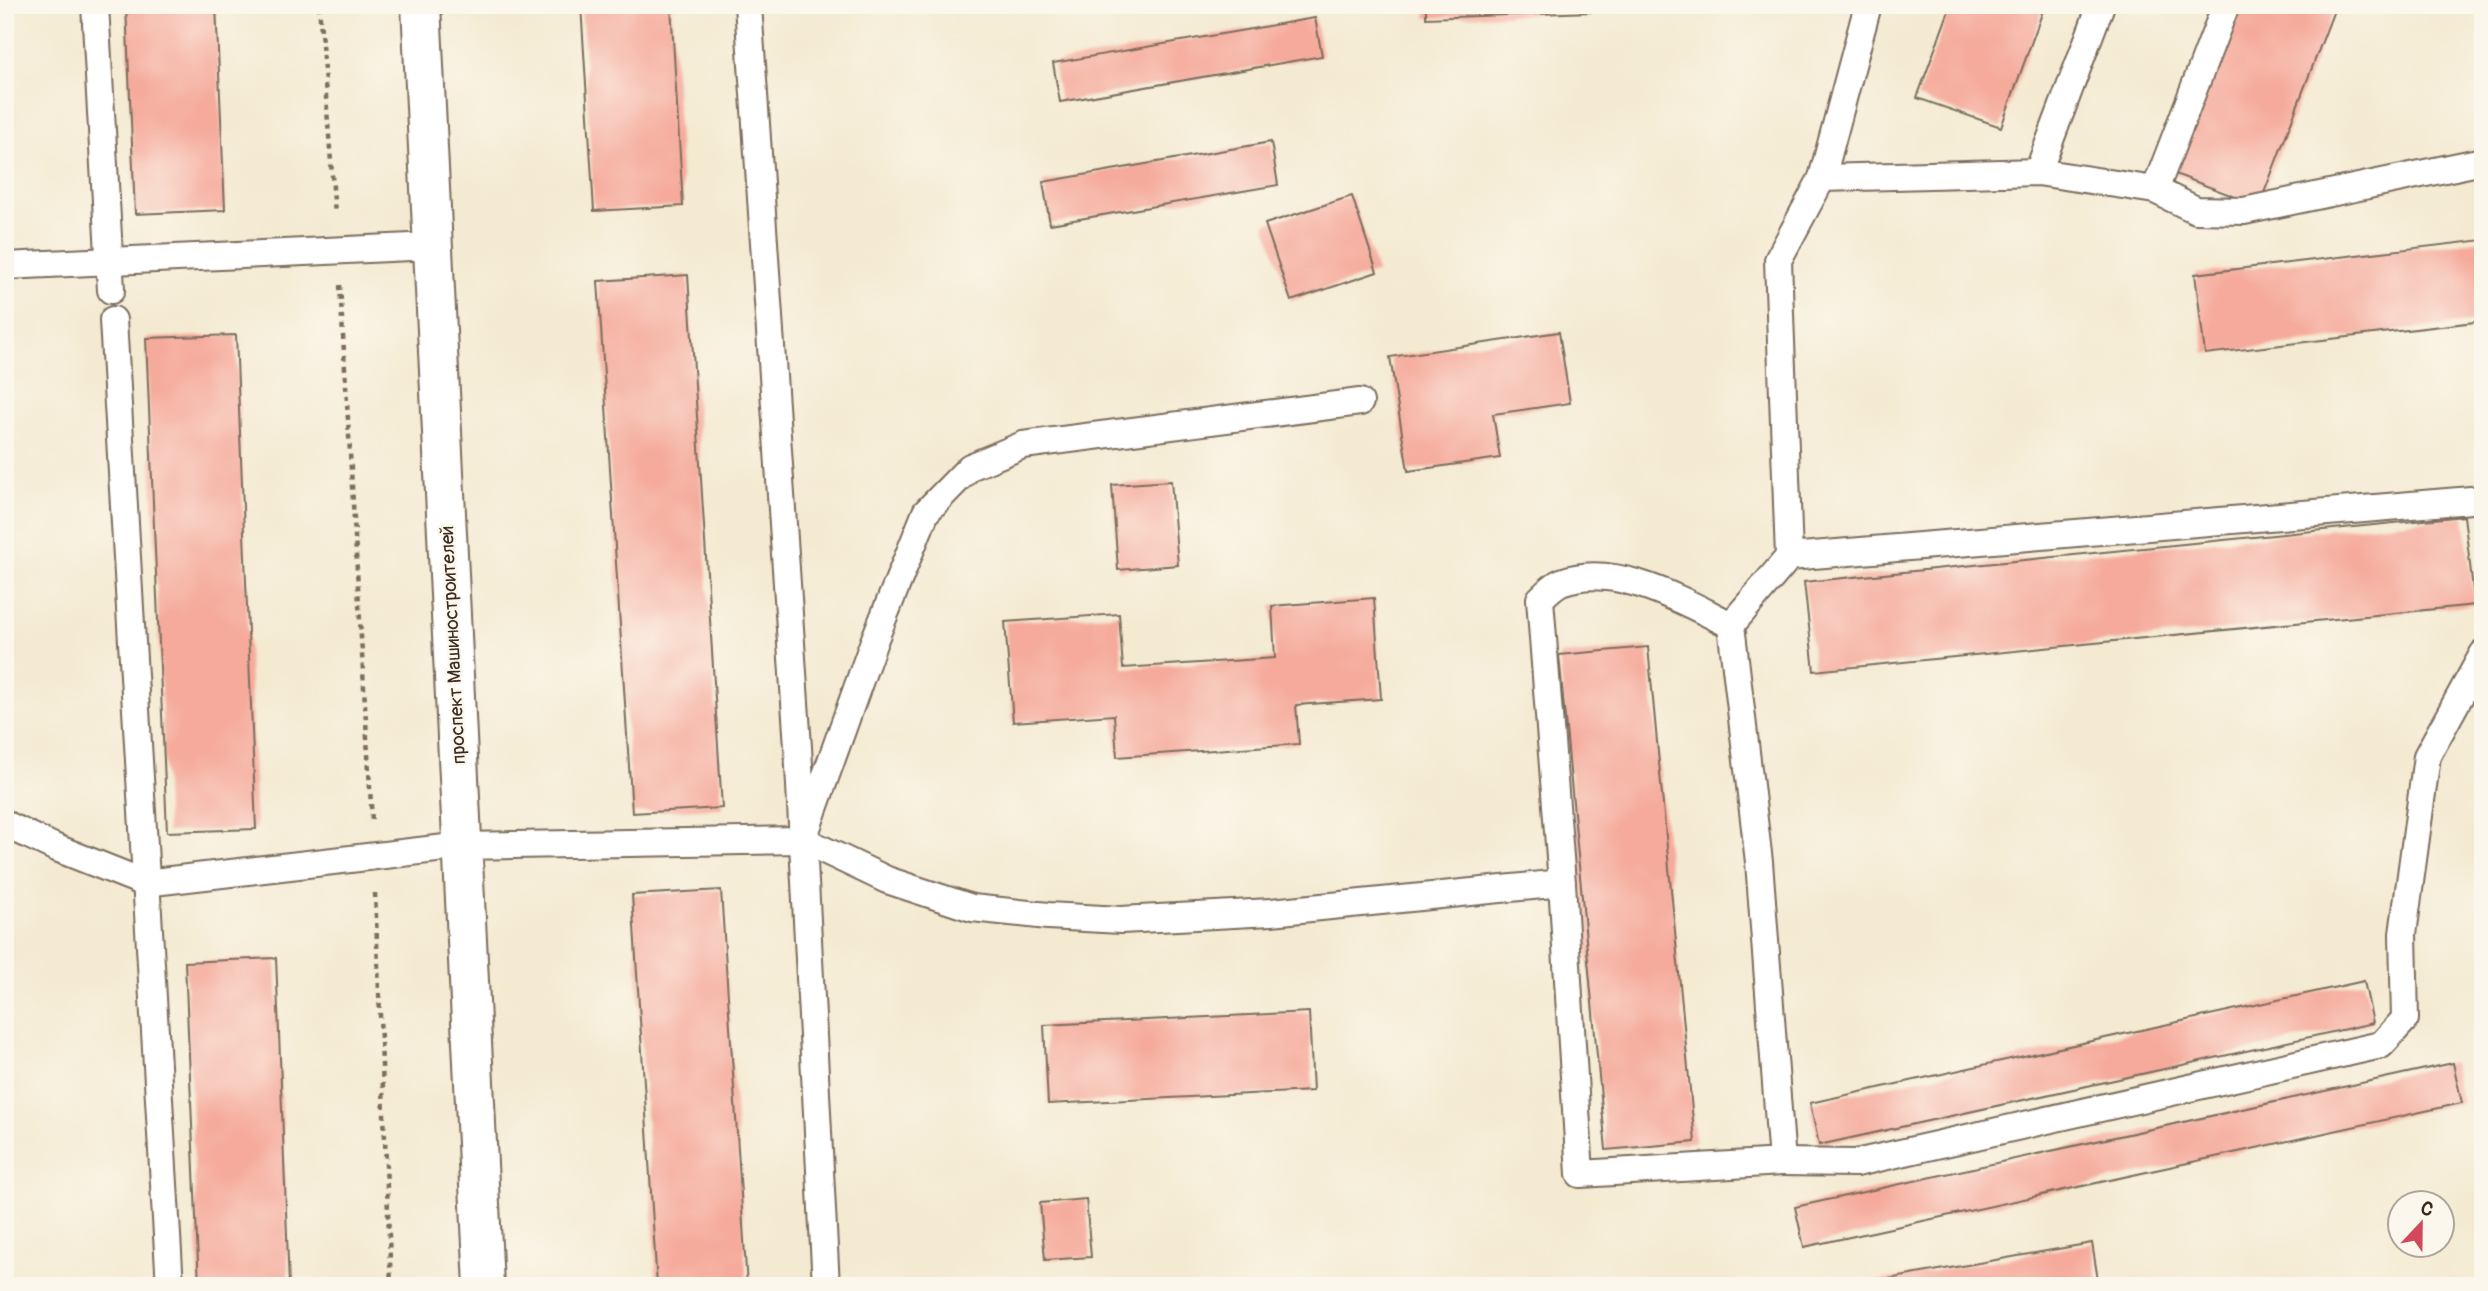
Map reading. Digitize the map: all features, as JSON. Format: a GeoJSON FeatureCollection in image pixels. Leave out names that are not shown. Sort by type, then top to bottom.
{"type":"FeatureCollection","features":[{"type":"Feature","properties":{"kind":"main road","name":"проспект Машиностроителей"},"geometry":{"type":"LineString","coordinates":[[421,5],[484,1286]]}},
{"type":"Feature","properties":{"kind":"lane"},"geometry":{"type":"LineString","coordinates":[[95,5],[111,290]]}},
{"type":"Feature","properties":{"kind":"lane"},"geometry":{"type":"LineString","coordinates":[[748,5],[803,840],[826,1286]]}},
{"type":"Feature","properties":{"kind":"lane"},"geometry":{"type":"LineString","coordinates":[[1782,1162],[1759,862],[1731,625],[1789,557],[1778,260],[1822,178],[1868,5]]}},
{"type":"Feature","properties":{"kind":"lane"},"geometry":{"type":"LineString","coordinates":[[2038,172],[2101,5]]}},
{"type":"Feature","properties":{"kind":"lane"},"geometry":{"type":"LineString","coordinates":[[2155,190],[2226,5]]}},
{"type":"Feature","properties":{"kind":"lane"},"geometry":{"type":"LineString","coordinates":[[1822,178],[2038,172],[2155,190],[2196,210],[2244,211],[2483,161]]}},
{"type":"Feature","properties":{"kind":"lane"},"geometry":{"type":"LineString","coordinates":[[5,266],[432,246]]}},
{"type":"Feature","properties":{"kind":"lane"},"geometry":{"type":"LineString","coordinates":[[113,320],[170,1286]]}},
{"type":"Feature","properties":{"kind":"lane"},"geometry":{"type":"LineString","coordinates":[[803,840],[874,641],[926,512],[971,467],[1023,445],[1360,402]]}},
{"type":"Feature","properties":{"kind":"lane"},"geometry":{"type":"LineString","coordinates":[[1789,557],[2483,499]]}},
{"type":"Feature","properties":{"kind":"lane"},"geometry":{"type":"LineString","coordinates":[[1731,625],[1650,585],[1584,577],[1559,583],[1540,599],[1562,883],[1580,1174],[1782,1162],[1856,1163],[2381,1045],[2405,1019],[2403,934],[2427,756],[2483,654]]}},
{"type":"Feature","properties":{"kind":"lane"},"geometry":{"type":"LineString","coordinates":[[5,824],[54,847],[145,883],[462,846],[803,840],[887,880],[972,908],[1121,920],[1271,912],[1562,883]]}},
{"type":"Feature","properties":{"kind":"path"},"geometry":{"type":"LineString","coordinates":[[319,5],[338,250],[374,856],[391,1286]]}},
{"type":"Feature","properties":{"kind":"building"},"geometry":{"type":"Polygon","coordinates":[[[126,5],[216,5],[225,210],[135,214],[126,5]]]}},
{"type":"Feature","properties":{"kind":"building"},"geometry":{"type":"Polygon","coordinates":[[[581,5],[671,5],[683,206],[594,211],[581,5]]]}},
{"type":"Feature","properties":{"kind":"building"},"geometry":{"type":"Polygon","coordinates":[[[1426,5],[1591,5],[1591,12],[1426,18],[1426,5]]]}},
{"type":"Feature","properties":{"kind":"building"},"geometry":{"type":"Polygon","coordinates":[[[1951,5],[2045,5],[2001,127],[1917,98],[1951,5]]]}},
{"type":"Feature","properties":{"kind":"building"},"geometry":{"type":"Polygon","coordinates":[[[2239,5],[2336,5],[2259,206],[2175,174],[2239,5]]]}},
{"type":"Feature","properties":{"kind":"building"},"geometry":{"type":"Polygon","coordinates":[[[1315,18],[1322,56],[1060,102],[1053,63],[1315,18]]]}},
{"type":"Feature","properties":{"kind":"building"},"geometry":{"type":"Polygon","coordinates":[[[1271,142],[1278,185],[1050,224],[1043,182],[1271,142]]]}},
{"type":"Feature","properties":{"kind":"building"},"geometry":{"type":"Polygon","coordinates":[[[1352,196],[1377,272],[1291,301],[1265,224],[1352,196]]]}},
{"type":"Feature","properties":{"kind":"building"},"geometry":{"type":"Polygon","coordinates":[[[2483,240],[2483,321],[2205,354],[2195,274],[2483,240]]]}},
{"type":"Feature","properties":{"kind":"building"},"geometry":{"type":"Polygon","coordinates":[[[688,275],[722,808],[632,813],[598,281],[688,275]]]}},
{"type":"Feature","properties":{"kind":"building"},"geometry":{"type":"Polygon","coordinates":[[[1559,332],[1570,403],[1493,414],[1500,458],[1408,471],[1390,357],[1559,332]]]}},
{"type":"Feature","properties":{"kind":"building"},"geometry":{"type":"Polygon","coordinates":[[[236,335],[256,829],[167,832],[146,338],[236,335]]]}},
{"type":"Feature","properties":{"kind":"building"},"geometry":{"type":"Polygon","coordinates":[[[1171,481],[1178,565],[1118,570],[1112,485],[1171,481]]]}},
{"type":"Feature","properties":{"kind":"building"},"geometry":{"type":"Polygon","coordinates":[[[2464,516],[2475,605],[1814,671],[1804,582],[2464,516]]]}},
{"type":"Feature","properties":{"kind":"building"},"geometry":{"type":"Polygon","coordinates":[[[1374,598],[1381,699],[1296,705],[1299,744],[1117,757],[1114,715],[1013,722],[1005,622],[1119,614],[1123,668],[1275,658],[1272,606],[1374,598]]]}},
{"type":"Feature","properties":{"kind":"building"},"geometry":{"type":"Polygon","coordinates":[[[1648,647],[1695,1142],[1606,1150],[1559,655],[1648,647]]]}},
{"type":"Feature","properties":{"kind":"building"},"geometry":{"type":"Polygon","coordinates":[[[721,890],[747,1286],[657,1286],[632,895],[721,890]]]}},
{"type":"Feature","properties":{"kind":"building"},"geometry":{"type":"Polygon","coordinates":[[[276,958],[289,1286],[199,1286],[185,962],[276,958]]]}},
{"type":"Feature","properties":{"kind":"building"},"geometry":{"type":"Polygon","coordinates":[[[2364,981],[2373,1023],[1819,1145],[1810,1103],[2364,981]]]}},
{"type":"Feature","properties":{"kind":"building"},"geometry":{"type":"Polygon","coordinates":[[[1309,1012],[1313,1091],[1048,1104],[1044,1025],[1309,1012]]]}},
{"type":"Feature","properties":{"kind":"building"},"geometry":{"type":"Polygon","coordinates":[[[2453,1063],[2462,1103],[1804,1247],[1795,1207],[2453,1063]]]}},
{"type":"Feature","properties":{"kind":"building"},"geometry":{"type":"Polygon","coordinates":[[[1086,1199],[1091,1257],[1045,1260],[1040,1203],[1086,1199]]]}},
{"type":"Feature","properties":{"kind":"building"},"geometry":{"type":"Polygon","coordinates":[[[2092,1243],[2099,1286],[1860,1286],[1860,1284],[2092,1243]]]}}]}
